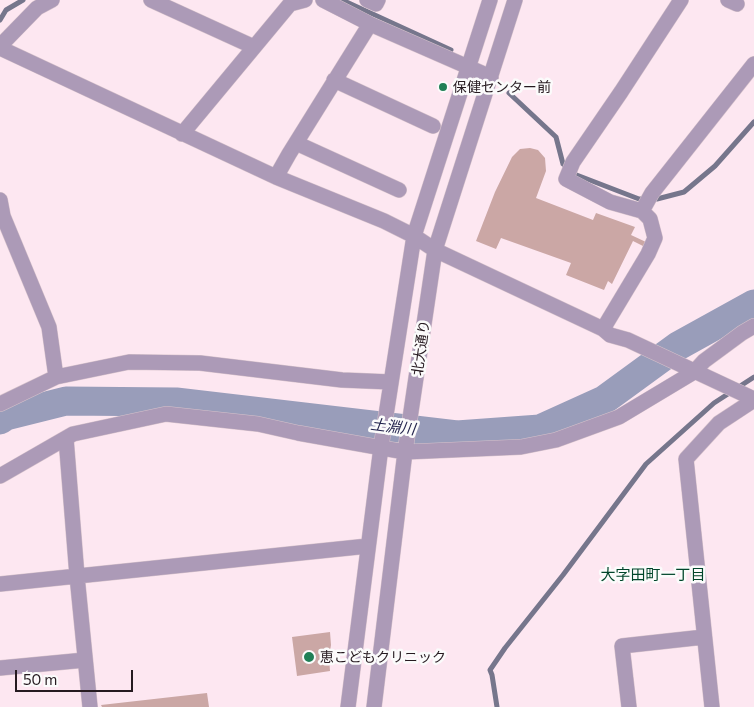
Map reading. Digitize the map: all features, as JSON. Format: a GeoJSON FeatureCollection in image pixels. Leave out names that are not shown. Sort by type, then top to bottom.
{"type":"FeatureCollection","features":[{"type":"Feature","properties":{"kind":"street"},"geometry":{"type":"LineString","coordinates":[[52,0],[37,8],[0,47],[276,177],[384,221],[414,236],[436,250],[610,335],[628,340],[754,399]]}},
{"type":"Feature","properties":{"kind":"street"},"geometry":{"type":"LineString","coordinates":[[150,0],[254,47]]}},
{"type":"Feature","properties":{"kind":"street"},"geometry":{"type":"LineString","coordinates":[[182,134],[254,47],[287,2],[305,0]]}},
{"type":"Feature","properties":{"kind":"street"},"geometry":{"type":"LineString","coordinates":[[323,0],[370,24],[492,77]]}},
{"type":"Feature","properties":{"kind":"street"},"geometry":{"type":"LineString","coordinates":[[367,0],[376,4],[378,0]]}},
{"type":"Feature","properties":{"kind":"street"},"geometry":{"type":"LineString","coordinates":[[348,707],[381,444],[414,236],[490,0]]}},
{"type":"Feature","properties":{"kind":"street","name":"北大通り"},"geometry":{"type":"LineString","coordinates":[[374,707],[406,448],[436,250],[515,0]]}},
{"type":"Feature","properties":{"kind":"street"},"geometry":{"type":"LineString","coordinates":[[647,202],[610,202],[566,179],[573,162],[681,0]]}},
{"type":"Feature","properties":{"kind":"street"},"geometry":{"type":"LineString","coordinates":[[276,177],[370,24]]}},
{"type":"Feature","properties":{"kind":"street"},"geometry":{"type":"LineString","coordinates":[[603,330],[648,254],[655,238],[647,202],[754,64]]}},
{"type":"Feature","properties":{"kind":"street"},"geometry":{"type":"LineString","coordinates":[[334,80],[433,126]]}},
{"type":"Feature","properties":{"kind":"street"},"geometry":{"type":"LineString","coordinates":[[296,143],[399,190]]}},
{"type":"Feature","properties":{"kind":"street"},"geometry":{"type":"LineString","coordinates":[[0,200],[3,216],[49,327],[56,377]]}},
{"type":"Feature","properties":{"kind":"street"},"geometry":{"type":"LineString","coordinates":[[0,476],[73,434],[166,414],[258,424],[298,433],[406,448],[521,447],[556,440],[618,417],[754,326]]}},
{"type":"Feature","properties":{"kind":"street"},"geometry":{"type":"LineString","coordinates":[[0,404],[56,377],[129,362],[200,363],[390,385]]}},
{"type":"Feature","properties":{"kind":"street"},"geometry":{"type":"LineString","coordinates":[[712,707],[686,459],[719,423],[754,399]]}},
{"type":"Feature","properties":{"kind":"street"},"geometry":{"type":"LineString","coordinates":[[66,438],[90,707]]}},
{"type":"Feature","properties":{"kind":"street"},"geometry":{"type":"LineString","coordinates":[[0,584],[368,546]]}},
{"type":"Feature","properties":{"kind":"street"},"geometry":{"type":"LineString","coordinates":[[629,707],[622,646],[704,637]]}},
{"type":"Feature","properties":{"kind":"street"},"geometry":{"type":"LineString","coordinates":[[0,668],[85,660]]}},
{"type":"Feature","properties":{"kind":"building"},"geometry":{"type":"Polygon","coordinates":[[[530,148],[538,150],[545,158],[546,171],[536,198],[593,220],[596,213],[635,227],[631,235],[646,242],[643,246],[633,241],[612,284],[608,281],[604,290],[566,275],[571,263],[501,238],[496,249],[476,241],[495,192],[512,157],[520,149],[530,148]]]}},
{"type":"Feature","properties":{"kind":"building"},"geometry":{"type":"Polygon","coordinates":[[[330,632],[330,671],[297,676],[292,637],[330,632]]]}},
{"type":"Feature","properties":{"kind":"building"},"geometry":{"type":"Polygon","coordinates":[[[207,693],[209,707],[102,707],[101,705],[207,693]]]}},
{"type":"Feature","properties":{"kind":"waterway"},"geometry":{"type":"LineString","coordinates":[[0,20],[6,10],[23,0]]}},
{"type":"Feature","properties":{"kind":"waterway"},"geometry":{"type":"LineString","coordinates":[[342,0],[451,50]]}},
{"type":"Feature","properties":{"kind":"waterway"},"geometry":{"type":"LineString","coordinates":[[509,93],[556,137],[563,164],[574,174],[639,199],[657,199],[684,192],[715,166],[754,122]]}},
{"type":"Feature","properties":{"kind":"waterway","name":"土淵川"},"geometry":{"type":"LineString","coordinates":[[0,420],[6,416],[66,401],[176,402],[457,435],[540,429],[604,400],[678,346],[754,304]]}},
{"type":"Feature","properties":{"kind":"waterway"},"geometry":{"type":"LineString","coordinates":[[497,707],[490,670],[646,464],[714,403],[754,377]]}},
{"type":"Feature","properties":{"kind":"place","name":"保健センター前"},"geometry":{"type":"Point","coordinates":[443,87]}},
{"type":"Feature","properties":{"kind":"place","name":"恵こどもクリニック"},"geometry":{"type":"Point","coordinates":[309,657]}},
{"type":"Feature","properties":{"kind":"district","name":"大字田町一丁目"},"geometry":{"type":"Point","coordinates":[653,575]}}]}
